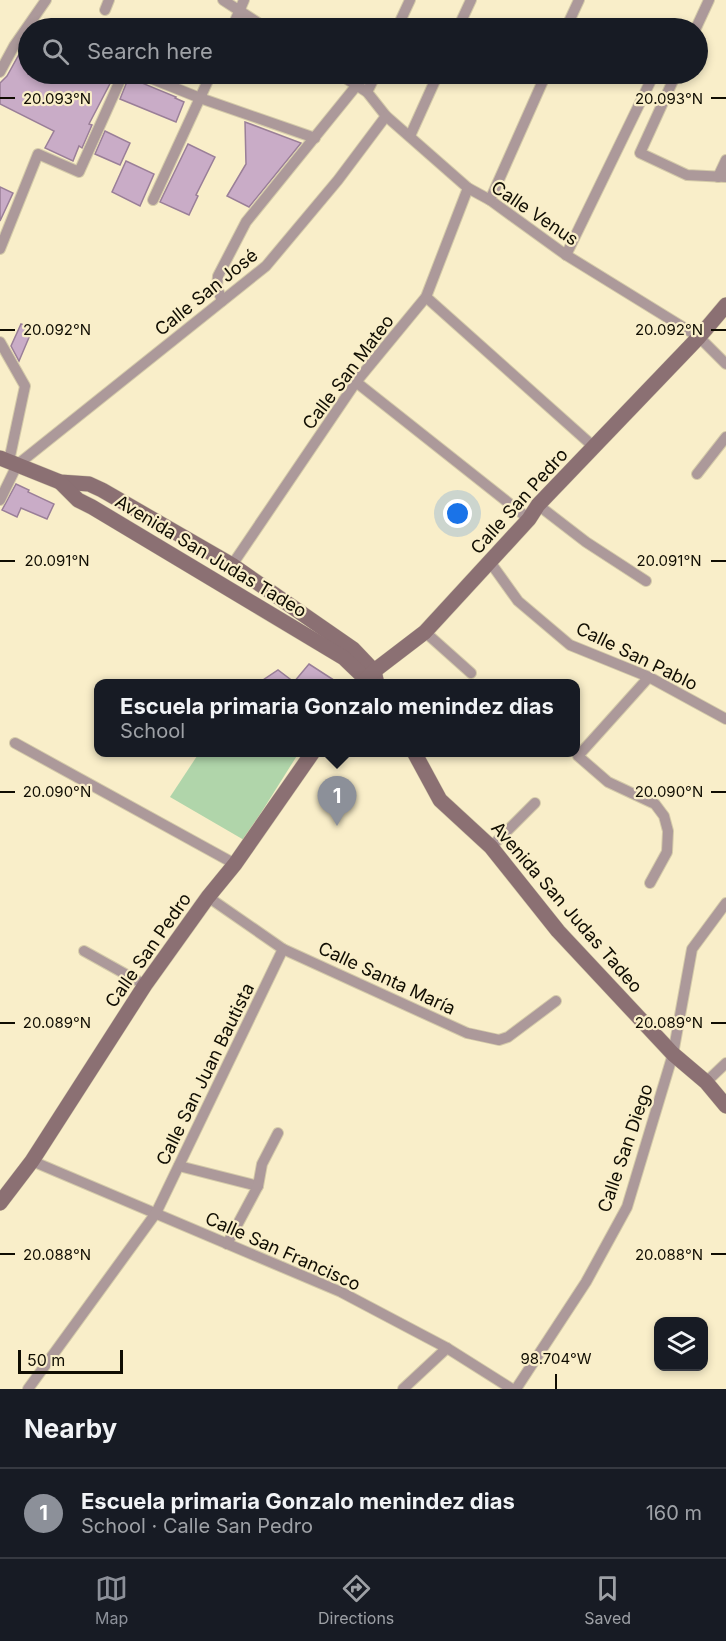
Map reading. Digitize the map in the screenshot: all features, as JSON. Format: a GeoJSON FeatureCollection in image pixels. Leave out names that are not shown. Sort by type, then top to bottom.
{"type":"FeatureCollection","features":[{"type":"Feature","properties":{"kind":"street"},"geometry":{"type":"LineString","coordinates":[[33,18],[46,0]]}},
{"type":"Feature","properties":{"kind":"street"},"geometry":{"type":"LineString","coordinates":[[223,0],[249,18]]}},
{"type":"Feature","properties":{"kind":"street"},"geometry":{"type":"LineString","coordinates":[[236,18],[244,0]]}},
{"type":"Feature","properties":{"kind":"street"},"geometry":{"type":"LineString","coordinates":[[401,18],[410,0]]}},
{"type":"Feature","properties":{"kind":"street"},"geometry":{"type":"LineString","coordinates":[[463,18],[471,0]]}},
{"type":"Feature","properties":{"kind":"street"},"geometry":{"type":"LineString","coordinates":[[571,18],[579,0]]}},
{"type":"Feature","properties":{"kind":"street"},"geometry":{"type":"LineString","coordinates":[[701,18],[709,0]]}},
{"type":"Feature","properties":{"kind":"street"},"geometry":{"type":"LineString","coordinates":[[0,72],[18,40]]}},
{"type":"Feature","properties":{"kind":"street"},"geometry":{"type":"LineString","coordinates":[[0,249],[38,154],[79,172],[119,84]]}},
{"type":"Feature","properties":{"kind":"street"},"geometry":{"type":"LineString","coordinates":[[165,84],[315,138]]}},
{"type":"Feature","properties":{"kind":"street"},"geometry":{"type":"LineString","coordinates":[[153,200],[206,84]]}},
{"type":"Feature","properties":{"kind":"street"},"geometry":{"type":"LineString","coordinates":[[367,92],[371,84]]}},
{"type":"Feature","properties":{"kind":"street"},"geometry":{"type":"LineString","coordinates":[[410,136],[433,84]]}},
{"type":"Feature","properties":{"kind":"street"},"geometry":{"type":"LineString","coordinates":[[490,201],[542,84]]}},
{"type":"Feature","properties":{"kind":"street"},"geometry":{"type":"LineString","coordinates":[[566,255],[649,84]]}},
{"type":"Feature","properties":{"kind":"street"},"geometry":{"type":"LineString","coordinates":[[671,84],[640,153],[687,175],[722,177],[726,160]]}},
{"type":"Feature","properties":{"kind":"street"},"geometry":{"type":"LineString","coordinates":[[222,301],[217,287],[218,276],[246,222],[357,85]]}},
{"type":"Feature","properties":{"kind":"street","name":"Calle Venus"},"geometry":{"type":"LineString","coordinates":[[357,85],[367,92],[386,116],[468,188],[566,255],[699,337],[726,364]]}},
{"type":"Feature","properties":{"kind":"street","name":"Calle San José"},"geometry":{"type":"LineString","coordinates":[[9,461],[266,266],[338,180],[386,116]]}},
{"type":"Feature","properties":{"kind":"street","name":"Calle San Mateo"},"geometry":{"type":"LineString","coordinates":[[232,565],[356,382],[426,297],[468,188]]}},
{"type":"Feature","properties":{"kind":"street"},"geometry":{"type":"LineString","coordinates":[[426,297],[594,447]]}},
{"type":"Feature","properties":{"kind":"street","name":"Calle San Pedro"},"geometry":{"type":"LineString","coordinates":[[371,679],[425,632],[529,519],[538,505],[699,337],[726,304]]}},
{"type":"Feature","properties":{"kind":"street"},"geometry":{"type":"LineString","coordinates":[[0,342],[24,386],[0,500]]}},
{"type":"Feature","properties":{"kind":"street"},"geometry":{"type":"LineString","coordinates":[[356,382],[529,519]]}},
{"type":"Feature","properties":{"kind":"street"},"geometry":{"type":"LineString","coordinates":[[697,474],[726,437]]}},
{"type":"Feature","properties":{"kind":"street","name":"Avenida San Judas Tadeo"},"geometry":{"type":"LineString","coordinates":[[9,461],[60,482],[88,484],[102,490],[232,565],[353,650],[369,679]]}},
{"type":"Feature","properties":{"kind":"street","name":"Avenida San Judas Tadeo"},"geometry":{"type":"LineString","coordinates":[[60,482],[78,500],[344,658],[369,679]]}},
{"type":"Feature","properties":{"kind":"street"},"geometry":{"type":"LineString","coordinates":[[538,505],[595,548],[646,581]]}},
{"type":"Feature","properties":{"kind":"street","name":"Calle San Pablo"},"geometry":{"type":"LineString","coordinates":[[490,562],[518,601],[570,645],[650,677],[726,719]]}},
{"type":"Feature","properties":{"kind":"street"},"geometry":{"type":"LineString","coordinates":[[425,632],[471,673]]}},
{"type":"Feature","properties":{"kind":"street"},"geometry":{"type":"LineString","coordinates":[[580,754],[650,677]]}},
{"type":"Feature","properties":{"kind":"street"},"geometry":{"type":"LineString","coordinates":[[15,743],[235,864]]}},
{"type":"Feature","properties":{"kind":"street","name":"Calle San Pedro"},"geometry":{"type":"LineString","coordinates":[[0,1203],[32,1161],[145,985],[208,897],[235,864],[310,757]]}},
{"type":"Feature","properties":{"kind":"street","name":"Avenida San Judas Tadeo"},"geometry":{"type":"LineString","coordinates":[[416,757],[440,800],[491,847],[558,931],[674,1054],[706,1082],[726,1106]]}},
{"type":"Feature","properties":{"kind":"street"},"geometry":{"type":"LineString","coordinates":[[579,757],[608,782],[655,804],[664,816],[668,831],[667,852],[650,883]]}},
{"type":"Feature","properties":{"kind":"street"},"geometry":{"type":"LineString","coordinates":[[491,847],[535,802]]}},
{"type":"Feature","properties":{"kind":"street","name":"Calle Santa María"},"geometry":{"type":"LineString","coordinates":[[208,897],[283,949],[467,1033],[498,1040],[508,1037],[556,1001]]}},
{"type":"Feature","properties":{"kind":"street","name":"Calle San Diego"},"geometry":{"type":"LineString","coordinates":[[514,1389],[586,1282],[627,1207],[674,1054],[692,949],[726,903]]}},
{"type":"Feature","properties":{"kind":"street","name":"Calle San Juan Bautista"},"geometry":{"type":"LineString","coordinates":[[28,1389],[156,1213],[283,949]]}},
{"type":"Feature","properties":{"kind":"street"},"geometry":{"type":"LineString","coordinates":[[84,951],[145,985]]}},
{"type":"Feature","properties":{"kind":"street"},"geometry":{"type":"LineString","coordinates":[[706,1082],[726,1063]]}},
{"type":"Feature","properties":{"kind":"street"},"geometry":{"type":"LineString","coordinates":[[227,1244],[258,1186],[262,1164],[278,1133]]}},
{"type":"Feature","properties":{"kind":"street","name":"Calle San Francisco"},"geometry":{"type":"LineString","coordinates":[[32,1161],[341,1292],[447,1348],[514,1389]]}},
{"type":"Feature","properties":{"kind":"street"},"geometry":{"type":"LineString","coordinates":[[179,1166],[258,1186]]}},
{"type":"Feature","properties":{"kind":"street"},"geometry":{"type":"LineString","coordinates":[[403,1389],[447,1348]]}},
{"type":"Feature","properties":{"kind":"green space"},"geometry":{"type":"Polygon","coordinates":[[[196,757],[296,757],[244,840],[170,797],[196,757]]]}},
{"type":"Feature","properties":{"kind":"building"},"geometry":{"type":"Polygon","coordinates":[[[18,56],[18,84],[110,84],[89,124],[92,125],[82,148],[79,146],[73,161],[45,148],[54,131],[0,104],[0,83],[7,76],[18,56]]]}},
{"type":"Feature","properties":{"kind":"building"},"geometry":{"type":"Polygon","coordinates":[[[126,84],[144,84],[184,102],[176,122],[120,99],[126,84]]]}},
{"type":"Feature","properties":{"kind":"building"},"geometry":{"type":"Polygon","coordinates":[[[245,122],[301,143],[249,207],[227,196],[246,164],[245,122]]]}},
{"type":"Feature","properties":{"kind":"building"},"geometry":{"type":"Polygon","coordinates":[[[105,131],[130,143],[120,165],[95,154],[105,131]]]}},
{"type":"Feature","properties":{"kind":"building"},"geometry":{"type":"Polygon","coordinates":[[[188,144],[215,157],[189,215],[160,202],[188,144]]]}},
{"type":"Feature","properties":{"kind":"building"},"geometry":{"type":"Polygon","coordinates":[[[126,161],[154,174],[140,206],[112,192],[126,161]]]}},
{"type":"Feature","properties":{"kind":"building"},"geometry":{"type":"Polygon","coordinates":[[[0,187],[13,193],[0,221],[0,187]]]}},
{"type":"Feature","properties":{"kind":"building"},"geometry":{"type":"Polygon","coordinates":[[[21,324],[33,328],[19,361],[11,346],[21,324]]]}},
{"type":"Feature","properties":{"kind":"building"},"geometry":{"type":"Polygon","coordinates":[[[16,484],[54,504],[47,519],[21,508],[17,517],[2,510],[16,484]]]}},
{"type":"Feature","properties":{"kind":"building"},"geometry":{"type":"Polygon","coordinates":[[[309,664],[332,679],[296,679],[309,664]]]}},
{"type":"Feature","properties":{"kind":"building"},"geometry":{"type":"Polygon","coordinates":[[[278,670],[290,679],[264,679],[278,670]]]}},
{"type":"Feature","properties":{"kind":"place","name":"Escuela primaria Gonzalo menindez dias"},"geometry":{"type":"Point","coordinates":[337,826]}}]}
